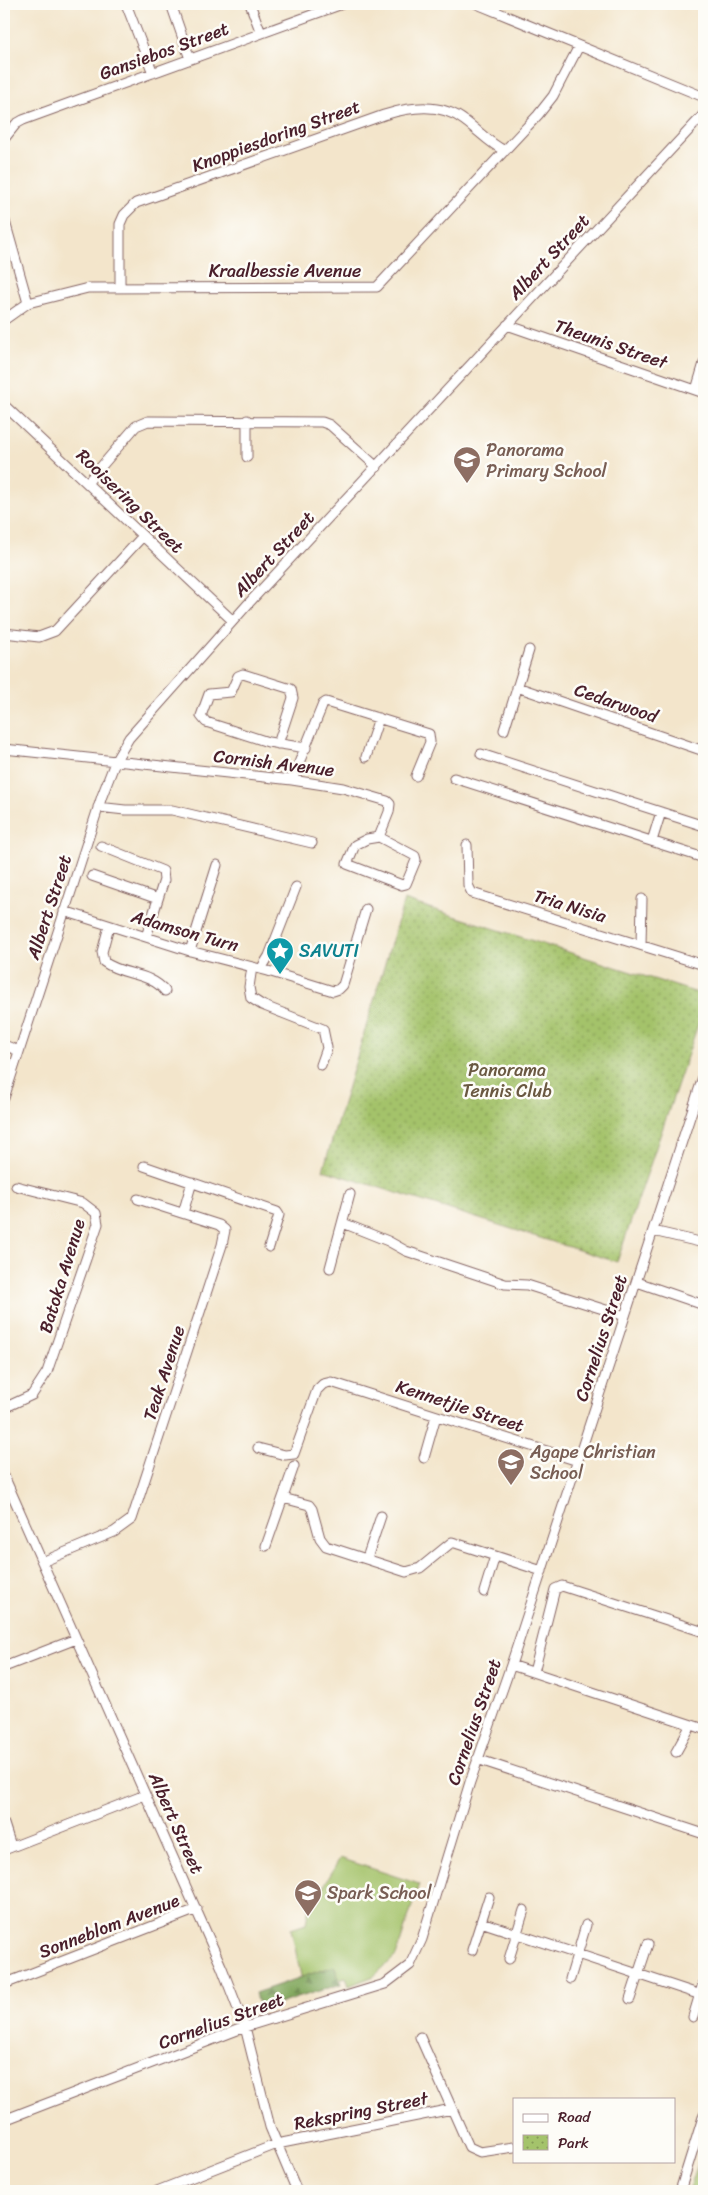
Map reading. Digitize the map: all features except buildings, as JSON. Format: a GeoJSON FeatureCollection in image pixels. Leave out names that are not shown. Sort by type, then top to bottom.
{"type":"FeatureCollection","features":[{"type":"Feature","properties":{"kind":"street"},"geometry":{"type":"LineString","coordinates":[[126,4],[153,73]]}},
{"type":"Feature","properties":{"kind":"street"},"geometry":{"type":"LineString","coordinates":[[171,4],[190,59]]}},
{"type":"Feature","properties":{"kind":"street"},"geometry":{"type":"LineString","coordinates":[[250,4],[261,33]]}},
{"type":"Feature","properties":{"kind":"street","name":"Gansiebos Street"},"geometry":{"type":"LineString","coordinates":[[4,139],[16,124],[23,120],[261,33],[328,6],[342,4]]}},
{"type":"Feature","properties":{"kind":"street"},"geometry":{"type":"LineString","coordinates":[[477,4],[704,97]]}},
{"type":"Feature","properties":{"kind":"street","name":"Kraalbessie Avenue"},"geometry":{"type":"LineString","coordinates":[[4,320],[28,303],[88,288],[120,286],[377,286],[505,151],[553,96],[579,46]]}},
{"type":"Feature","properties":{"kind":"street","name":"Knoppiesdoring Street"},"geometry":{"type":"LineString","coordinates":[[120,286],[120,224],[124,215],[136,203],[384,115],[417,107],[448,112],[463,119],[494,146],[505,151]]}},
{"type":"Feature","properties":{"kind":"street","name":"Albert Street"},"geometry":{"type":"LineString","coordinates":[[4,1098],[98,807],[116,760],[133,732],[233,621],[704,114]]}},
{"type":"Feature","properties":{"kind":"street"},"geometry":{"type":"LineString","coordinates":[[4,218],[28,303]]}},
{"type":"Feature","properties":{"kind":"street","name":"Theunis Street"},"geometry":{"type":"LineString","coordinates":[[507,325],[700,392]]}},
{"type":"Feature","properties":{"kind":"street"},"geometry":{"type":"LineString","coordinates":[[700,392],[704,363]]}},
{"type":"Feature","properties":{"kind":"street","name":"Rooisering Street"},"geometry":{"type":"LineString","coordinates":[[4,405],[88,482],[142,537],[233,621]]}},
{"type":"Feature","properties":{"kind":"street"},"geometry":{"type":"LineString","coordinates":[[247,420],[247,457]]}},
{"type":"Feature","properties":{"kind":"street"},"geometry":{"type":"LineString","coordinates":[[88,482],[136,426],[144,422],[247,420],[326,424],[377,467]]}},
{"type":"Feature","properties":{"kind":"street"},"geometry":{"type":"LineString","coordinates":[[4,633],[39,637],[55,630],[142,537]]}},
{"type":"Feature","properties":{"kind":"street"},"geometry":{"type":"LineString","coordinates":[[504,730],[529,650]]}},
{"type":"Feature","properties":{"kind":"street"},"geometry":{"type":"LineString","coordinates":[[278,744],[293,698],[291,689],[243,674],[238,676],[231,692],[209,694],[201,716],[206,722],[278,744],[306,748]]}},
{"type":"Feature","properties":{"kind":"street","name":"Cedarwood"},"geometry":{"type":"LineString","coordinates":[[518,687],[704,751]]}},
{"type":"Feature","properties":{"kind":"street"},"geometry":{"type":"LineString","coordinates":[[292,780],[325,702],[429,734],[430,742],[416,776]]}},
{"type":"Feature","properties":{"kind":"street"},"geometry":{"type":"LineString","coordinates":[[366,757],[379,718]]}},
{"type":"Feature","properties":{"kind":"street","name":"Cornish Avenue"},"geometry":{"type":"LineString","coordinates":[[4,749],[292,780],[343,788],[387,801],[390,804],[389,812],[379,838]]}},
{"type":"Feature","properties":{"kind":"street"},"geometry":{"type":"LineString","coordinates":[[481,754],[704,826]]}},
{"type":"Feature","properties":{"kind":"street"},"geometry":{"type":"LineString","coordinates":[[454,778],[704,858]]}},
{"type":"Feature","properties":{"kind":"street"},"geometry":{"type":"LineString","coordinates":[[98,807],[125,810],[172,810],[312,843]]}},
{"type":"Feature","properties":{"kind":"street"},"geometry":{"type":"LineString","coordinates":[[652,842],[661,812]]}},
{"type":"Feature","properties":{"kind":"street"},"geometry":{"type":"LineString","coordinates":[[379,838],[415,856],[406,884],[402,885],[348,864],[355,845],[367,839],[379,838]]}},
{"type":"Feature","properties":{"kind":"street","name":"Tria Nisia"},"geometry":{"type":"LineString","coordinates":[[467,845],[468,885],[472,893],[704,965]]}},
{"type":"Feature","properties":{"kind":"street"},"geometry":{"type":"LineString","coordinates":[[101,846],[163,871],[164,877],[146,937]]}},
{"type":"Feature","properties":{"kind":"street"},"geometry":{"type":"LineString","coordinates":[[190,951],[217,865]]}},
{"type":"Feature","properties":{"kind":"street"},"geometry":{"type":"LineString","coordinates":[[92,876],[158,899]]}},
{"type":"Feature","properties":{"kind":"street"},"geometry":{"type":"LineString","coordinates":[[296,887],[269,956],[260,969],[326,989],[339,989],[343,985],[366,909]]}},
{"type":"Feature","properties":{"kind":"street"},"geometry":{"type":"LineString","coordinates":[[641,945],[642,900]]}},
{"type":"Feature","properties":{"kind":"street","name":"Adamson Turn"},"geometry":{"type":"LineString","coordinates":[[64,910],[190,951],[260,969],[249,987],[251,998],[262,1005],[323,1029],[327,1048],[321,1065]]}},
{"type":"Feature","properties":{"kind":"street","name":"Adamson Turn"},"geometry":{"type":"LineString","coordinates":[[109,926],[102,952],[104,962],[114,968],[155,981],[165,992]]}},
{"type":"Feature","properties":{"kind":"street"},"geometry":{"type":"LineString","coordinates":[[4,1045],[19,1051]]}},
{"type":"Feature","properties":{"kind":"street","name":"Cornelius Street"},"geometry":{"type":"LineString","coordinates":[[4,2120],[245,2027],[385,1984],[410,1965],[422,1939],[478,1759],[578,1462],[704,1074]]}},
{"type":"Feature","properties":{"kind":"street"},"geometry":{"type":"LineString","coordinates":[[695,1103],[704,1106]]}},
{"type":"Feature","properties":{"kind":"street"},"geometry":{"type":"LineString","coordinates":[[144,1166],[277,1212],[279,1215],[269,1246]]}},
{"type":"Feature","properties":{"kind":"street"},"geometry":{"type":"LineString","coordinates":[[183,1213],[192,1182]]}},
{"type":"Feature","properties":{"kind":"street","name":"Batoka Avenue"},"geometry":{"type":"LineString","coordinates":[[4,1408],[32,1395],[44,1379],[98,1224],[96,1213],[83,1204],[16,1186]]}},
{"type":"Feature","properties":{"kind":"street"},"geometry":{"type":"LineString","coordinates":[[330,1268],[350,1194]]}},
{"type":"Feature","properties":{"kind":"street","name":"Teak Avenue"},"geometry":{"type":"LineString","coordinates":[[42,1562],[114,1532],[127,1524],[136,1513],[225,1232],[224,1228],[219,1225],[138,1198]]}},
{"type":"Feature","properties":{"kind":"street"},"geometry":{"type":"LineString","coordinates":[[342,1223],[388,1241],[406,1251],[505,1284],[527,1285],[625,1316]]}},
{"type":"Feature","properties":{"kind":"street"},"geometry":{"type":"LineString","coordinates":[[653,1231],[704,1243]]}},
{"type":"Feature","properties":{"kind":"street"},"geometry":{"type":"LineString","coordinates":[[637,1282],[704,1305]]}},
{"type":"Feature","properties":{"kind":"street","name":"Kennetjie Street"},"geometry":{"type":"LineString","coordinates":[[258,1448],[285,1456],[294,1454],[317,1390],[323,1384],[331,1382],[578,1462]]}},
{"type":"Feature","properties":{"kind":"street"},"geometry":{"type":"LineString","coordinates":[[424,1458],[436,1416]]}},
{"type":"Feature","properties":{"kind":"street"},"geometry":{"type":"LineString","coordinates":[[266,1546],[294,1466]]}},
{"type":"Feature","properties":{"kind":"street","name":"Albert Street"},"geometry":{"type":"LineString","coordinates":[[4,1476],[197,1909],[245,2027],[267,2116],[297,2191]]}},
{"type":"Feature","properties":{"kind":"street"},"geometry":{"type":"LineString","coordinates":[[283,1498],[308,1505],[312,1509],[320,1538],[326,1546],[406,1572],[420,1568],[452,1542],[542,1571]]}},
{"type":"Feature","properties":{"kind":"street"},"geometry":{"type":"LineString","coordinates":[[367,1558],[381,1516]]}},
{"type":"Feature","properties":{"kind":"street"},"geometry":{"type":"LineString","coordinates":[[484,1592],[496,1556]]}},
{"type":"Feature","properties":{"kind":"street"},"geometry":{"type":"LineString","coordinates":[[534,1672],[555,1589],[562,1586],[704,1632]]}},
{"type":"Feature","properties":{"kind":"street"},"geometry":{"type":"LineString","coordinates":[[4,1667],[76,1639]]}},
{"type":"Feature","properties":{"kind":"street"},"geometry":{"type":"LineString","coordinates":[[511,1665],[704,1729]]}},
{"type":"Feature","properties":{"kind":"street"},"geometry":{"type":"LineString","coordinates":[[676,1752],[691,1725]]}},
{"type":"Feature","properties":{"kind":"street"},"geometry":{"type":"LineString","coordinates":[[478,1759],[704,1834]]}},
{"type":"Feature","properties":{"kind":"street"},"geometry":{"type":"LineString","coordinates":[[4,1824],[8,1848],[145,1795]]}},
{"type":"Feature","properties":{"kind":"street"},"geometry":{"type":"LineString","coordinates":[[472,1950],[489,1897]]}},
{"type":"Feature","properties":{"kind":"street","name":"Sonneblom Avenue"},"geometry":{"type":"LineString","coordinates":[[4,1984],[197,1909]]}},
{"type":"Feature","properties":{"kind":"street"},"geometry":{"type":"LineString","coordinates":[[509,1960],[524,1910]]}},
{"type":"Feature","properties":{"kind":"street"},"geometry":{"type":"LineString","coordinates":[[481,1922],[702,1996]]}},
{"type":"Feature","properties":{"kind":"street"},"geometry":{"type":"LineString","coordinates":[[570,1979],[586,1925]]}},
{"type":"Feature","properties":{"kind":"street"},"geometry":{"type":"LineString","coordinates":[[630,1999],[648,1944]]}},
{"type":"Feature","properties":{"kind":"street"},"geometry":{"type":"LineString","coordinates":[[693,2017],[702,1996],[704,1980]]}},
{"type":"Feature","properties":{"kind":"street"},"geometry":{"type":"LineString","coordinates":[[420,2037],[465,2141],[475,2151],[513,2147]]}},
{"type":"Feature","properties":{"kind":"street","name":"Rekspring Street"},"geometry":{"type":"LineString","coordinates":[[157,2191],[277,2144],[452,2109]]}},
{"type":"Feature","properties":{"kind":"street"},"geometry":{"type":"LineString","coordinates":[[680,2191],[704,2114]]}},
{"type":"Feature","properties":{"kind":"green space","name":"Panorama Tennis Club"},"geometry":{"type":"Polygon","coordinates":[[[404,900],[704,995],[704,1007],[617,1262],[323,1170],[404,900]]]}},
{"type":"Feature","properties":{"kind":"green space"},"geometry":{"type":"Polygon","coordinates":[[[340,1858],[419,1884],[396,1956],[374,1976],[349,1986],[346,1977],[304,1990],[291,1929],[306,1924],[310,1899],[317,1898],[340,1858]]]}},
{"type":"Feature","properties":{"kind":"green space"},"geometry":{"type":"Polygon","coordinates":[[[334,1966],[341,1984],[260,2010],[255,1993],[334,1966]]]}},
{"type":"Feature","properties":{"kind":"green space"},"geometry":{"type":"Polygon","coordinates":[[[704,2145],[704,2191],[689,2191],[704,2145]]]}},
{"type":"Feature","properties":{"kind":"place","name":"Panorama Primary School"},"geometry":{"type":"Point","coordinates":[467,484]}},
{"type":"Feature","properties":{"kind":"place","name":"SAVUTI"},"geometry":{"type":"Point","coordinates":[280,975]}},
{"type":"Feature","properties":{"kind":"place","name":"Agape Christian School"},"geometry":{"type":"Point","coordinates":[511,1486]}},
{"type":"Feature","properties":{"kind":"place","name":"Spark School"},"geometry":{"type":"Point","coordinates":[308,1917]}}]}
